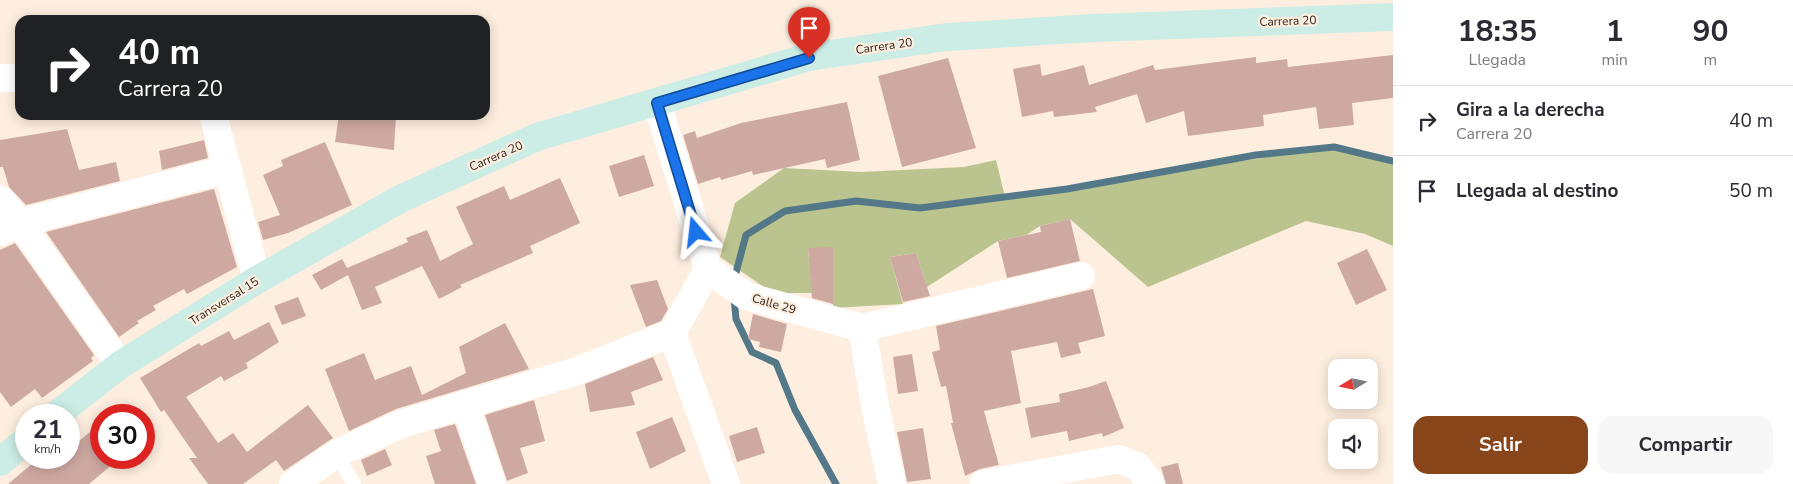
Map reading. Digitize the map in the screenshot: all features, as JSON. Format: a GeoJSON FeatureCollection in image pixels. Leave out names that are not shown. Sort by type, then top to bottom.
{"type":"FeatureCollection","features":[{"type":"Feature","properties":{"kind":"main road","name":"Carrera 20"},"geometry":{"type":"LineString","coordinates":[[400,199],[537,138],[809,58],[947,37],[1094,28],[1393,17]]}},
{"type":"Feature","properties":{"kind":"main road","name":"Transversal 15"},"geometry":{"type":"LineString","coordinates":[[70,404],[120,365],[257,280],[400,199]]}},
{"type":"Feature","properties":{"kind":"main road"},"geometry":{"type":"LineString","coordinates":[[0,462],[15,449]]}},
{"type":"Feature","properties":{"kind":"street"},"geometry":{"type":"LineString","coordinates":[[0,78],[15,78]]}},
{"type":"Feature","properties":{"kind":"street"},"geometry":{"type":"LineString","coordinates":[[294,484],[336,454],[400,424],[574,372],[672,333],[708,269],[657,103]]}},
{"type":"Feature","properties":{"kind":"street"},"geometry":{"type":"LineString","coordinates":[[214,120],[257,280]]}},
{"type":"Feature","properties":{"kind":"street"},"geometry":{"type":"LineString","coordinates":[[10,228],[228,169]]}},
{"type":"Feature","properties":{"kind":"street"},"geometry":{"type":"LineString","coordinates":[[0,200],[10,228],[120,365]]}},
{"type":"Feature","properties":{"kind":"street","name":"Calle 29"},"geometry":{"type":"LineString","coordinates":[[708,269],[746,296],[862,328]]}},
{"type":"Feature","properties":{"kind":"street"},"geometry":{"type":"LineString","coordinates":[[892,484],[875,406],[862,328],[1081,276]]}},
{"type":"Feature","properties":{"kind":"street"},"geometry":{"type":"LineString","coordinates":[[672,333],[726,484]]}},
{"type":"Feature","properties":{"kind":"street"},"geometry":{"type":"LineString","coordinates":[[465,404],[492,484]]}},
{"type":"Feature","properties":{"kind":"street"},"geometry":{"type":"LineString","coordinates":[[983,484],[1118,459],[1138,467],[1151,484]]}},
{"type":"Feature","properties":{"kind":"lane"},"geometry":{"type":"LineString","coordinates":[[336,454],[354,484]]}},
{"type":"Feature","properties":{"kind":"green space"},"geometry":{"type":"Polygon","coordinates":[[[1334,147],[1393,161],[1393,246],[1365,234],[1306,221],[1148,287],[1070,219],[1040,226],[1026,235],[998,241],[927,287],[916,253],[890,257],[903,304],[833,308],[832,248],[808,248],[812,293],[773,293],[720,257],[735,203],[784,168],[861,172],[964,167],[996,160],[1005,197],[1334,147]]]}},
{"type":"Feature","properties":{"kind":"building"},"geometry":{"type":"Polygon","coordinates":[[[1393,55],[1393,98],[1352,103],[1354,125],[1319,129],[1316,107],[1263,115],[1264,126],[1188,136],[1184,111],[1146,123],[1137,94],[1095,107],[1097,112],[1054,117],[1053,111],[1022,117],[1013,69],[1040,64],[1042,76],[1084,65],[1089,85],[1153,65],[1155,70],[1256,57],[1256,63],[1287,59],[1288,67],[1393,55]]]}},
{"type":"Feature","properties":{"kind":"building"},"geometry":{"type":"Polygon","coordinates":[[[948,58],[976,148],[902,167],[878,76],[948,58]]]}},
{"type":"Feature","properties":{"kind":"building"},"geometry":{"type":"Polygon","coordinates":[[[847,102],[860,160],[827,168],[825,159],[753,175],[752,171],[721,180],[720,177],[698,184],[683,135],[695,131],[697,138],[741,123],[847,102]]]}},
{"type":"Feature","properties":{"kind":"building"},"geometry":{"type":"Polygon","coordinates":[[[338,120],[396,120],[394,150],[335,142],[338,120]]]}},
{"type":"Feature","properties":{"kind":"building"},"geometry":{"type":"Polygon","coordinates":[[[67,129],[79,170],[116,162],[120,181],[26,205],[9,187],[3,167],[0,167],[0,140],[67,129]]]}},
{"type":"Feature","properties":{"kind":"building"},"geometry":{"type":"Polygon","coordinates":[[[204,140],[208,158],[162,170],[159,151],[204,140]]]}},
{"type":"Feature","properties":{"kind":"building"},"geometry":{"type":"Polygon","coordinates":[[[325,142],[352,205],[288,233],[263,240],[258,222],[280,215],[263,175],[283,166],[281,160],[325,142]]]}},
{"type":"Feature","properties":{"kind":"building"},"geometry":{"type":"Polygon","coordinates":[[[644,155],[654,186],[619,197],[609,166],[644,155]]]}},
{"type":"Feature","properties":{"kind":"building"},"geometry":{"type":"Polygon","coordinates":[[[560,178],[580,223],[530,246],[533,253],[460,285],[462,287],[439,299],[422,266],[375,287],[382,303],[362,310],[348,275],[321,290],[312,275],[342,259],[347,268],[408,242],[406,238],[427,230],[440,261],[473,244],[456,207],[504,186],[510,200],[560,178]]]}},
{"type":"Feature","properties":{"kind":"building"},"geometry":{"type":"Polygon","coordinates":[[[214,189],[237,267],[187,294],[184,289],[153,306],[156,310],[137,321],[139,323],[119,337],[46,232],[214,189]]]}},
{"type":"Feature","properties":{"kind":"building"},"geometry":{"type":"Polygon","coordinates":[[[1070,219],[1080,261],[1007,278],[998,241],[1041,232],[1040,226],[1070,219]]]}},
{"type":"Feature","properties":{"kind":"building"},"geometry":{"type":"Polygon","coordinates":[[[15,243],[94,355],[91,358],[93,361],[42,398],[35,389],[11,407],[0,392],[0,250],[15,243]]]}},
{"type":"Feature","properties":{"kind":"building"},"geometry":{"type":"Polygon","coordinates":[[[833,247],[833,304],[812,298],[808,248],[833,247]]]}},
{"type":"Feature","properties":{"kind":"building"},"geometry":{"type":"Polygon","coordinates":[[[1367,249],[1387,290],[1356,305],[1337,263],[1367,249]]]}},
{"type":"Feature","properties":{"kind":"building"},"geometry":{"type":"Polygon","coordinates":[[[916,253],[930,296],[903,302],[890,257],[916,253]]]}},
{"type":"Feature","properties":{"kind":"building"},"geometry":{"type":"Polygon","coordinates":[[[657,280],[668,309],[661,321],[646,327],[630,285],[657,280]]]}},
{"type":"Feature","properties":{"kind":"building"},"geometry":{"type":"Polygon","coordinates":[[[1093,289],[1105,336],[1078,343],[1081,353],[1061,358],[1057,342],[1011,351],[1021,403],[984,411],[999,465],[980,469],[965,476],[951,423],[953,423],[946,386],[941,387],[932,352],[940,350],[936,326],[1093,289]]]}},
{"type":"Feature","properties":{"kind":"building"},"geometry":{"type":"Polygon","coordinates":[[[298,297],[306,316],[282,325],[274,306],[298,297]]]}},
{"type":"Feature","properties":{"kind":"building"},"geometry":{"type":"Polygon","coordinates":[[[753,314],[787,324],[781,352],[759,347],[760,342],[748,339],[753,314]]]}},
{"type":"Feature","properties":{"kind":"building"},"geometry":{"type":"Polygon","coordinates":[[[269,322],[279,342],[246,363],[248,368],[224,381],[221,376],[186,397],[218,443],[233,433],[247,452],[308,405],[333,438],[284,471],[276,460],[243,484],[208,484],[189,458],[197,458],[164,410],[161,412],[140,378],[199,343],[201,346],[229,331],[234,340],[269,322]]]}},
{"type":"Feature","properties":{"kind":"building"},"geometry":{"type":"Polygon","coordinates":[[[505,323],[529,369],[396,409],[349,431],[325,369],[364,353],[375,380],[411,366],[422,395],[466,373],[459,347],[505,323]]]}},
{"type":"Feature","properties":{"kind":"building"},"geometry":{"type":"Polygon","coordinates":[[[912,354],[918,391],[898,394],[893,357],[912,354]]]}},
{"type":"Feature","properties":{"kind":"building"},"geometry":{"type":"Polygon","coordinates":[[[653,357],[663,380],[631,392],[635,405],[590,412],[585,384],[653,357]]]}},
{"type":"Feature","properties":{"kind":"building"},"geometry":{"type":"Polygon","coordinates":[[[1106,381],[1124,428],[1103,437],[1102,433],[1069,441],[1067,431],[1031,438],[1025,408],[1060,402],[1059,394],[1106,381]]]}},
{"type":"Feature","properties":{"kind":"building"},"geometry":{"type":"Polygon","coordinates":[[[534,400],[545,441],[520,448],[528,473],[507,481],[485,415],[534,400]]]}},
{"type":"Feature","properties":{"kind":"building"},"geometry":{"type":"Polygon","coordinates":[[[672,417],[686,451],[650,469],[636,432],[672,417]]]}},
{"type":"Feature","properties":{"kind":"building"},"geometry":{"type":"Polygon","coordinates":[[[455,424],[476,484],[435,484],[426,456],[441,451],[434,430],[455,424]]]}},
{"type":"Feature","properties":{"kind":"building"},"geometry":{"type":"Polygon","coordinates":[[[757,427],[765,453],[737,462],[729,436],[757,427]]]}},
{"type":"Feature","properties":{"kind":"building"},"geometry":{"type":"Polygon","coordinates":[[[923,428],[931,479],[907,482],[897,432],[923,428]]]}},
{"type":"Feature","properties":{"kind":"building"},"geometry":{"type":"Polygon","coordinates":[[[90,432],[90,469],[107,469],[89,484],[8,484],[26,469],[80,469],[80,440],[90,432]]]}},
{"type":"Feature","properties":{"kind":"building"},"geometry":{"type":"Polygon","coordinates":[[[385,449],[392,465],[367,476],[361,460],[385,449]]]}},
{"type":"Feature","properties":{"kind":"building"},"geometry":{"type":"Polygon","coordinates":[[[1178,463],[1183,484],[1166,484],[1161,467],[1178,463]]]}},
{"type":"Feature","properties":{"kind":"waterway"},"geometry":{"type":"LineString","coordinates":[[734,280],[746,235],[785,211],[856,201],[920,208],[1067,189],[1256,155],[1334,147],[1393,161]]}},
{"type":"Feature","properties":{"kind":"waterway"},"geometry":{"type":"LineString","coordinates":[[734,298],[736,319],[752,352],[776,363],[795,410],[836,484]]}},
{"type":"Feature","properties":{"kind":"route"},"geometry":{"type":"LineString","coordinates":[[696,232],[657,103],[809,58]]}}]}
